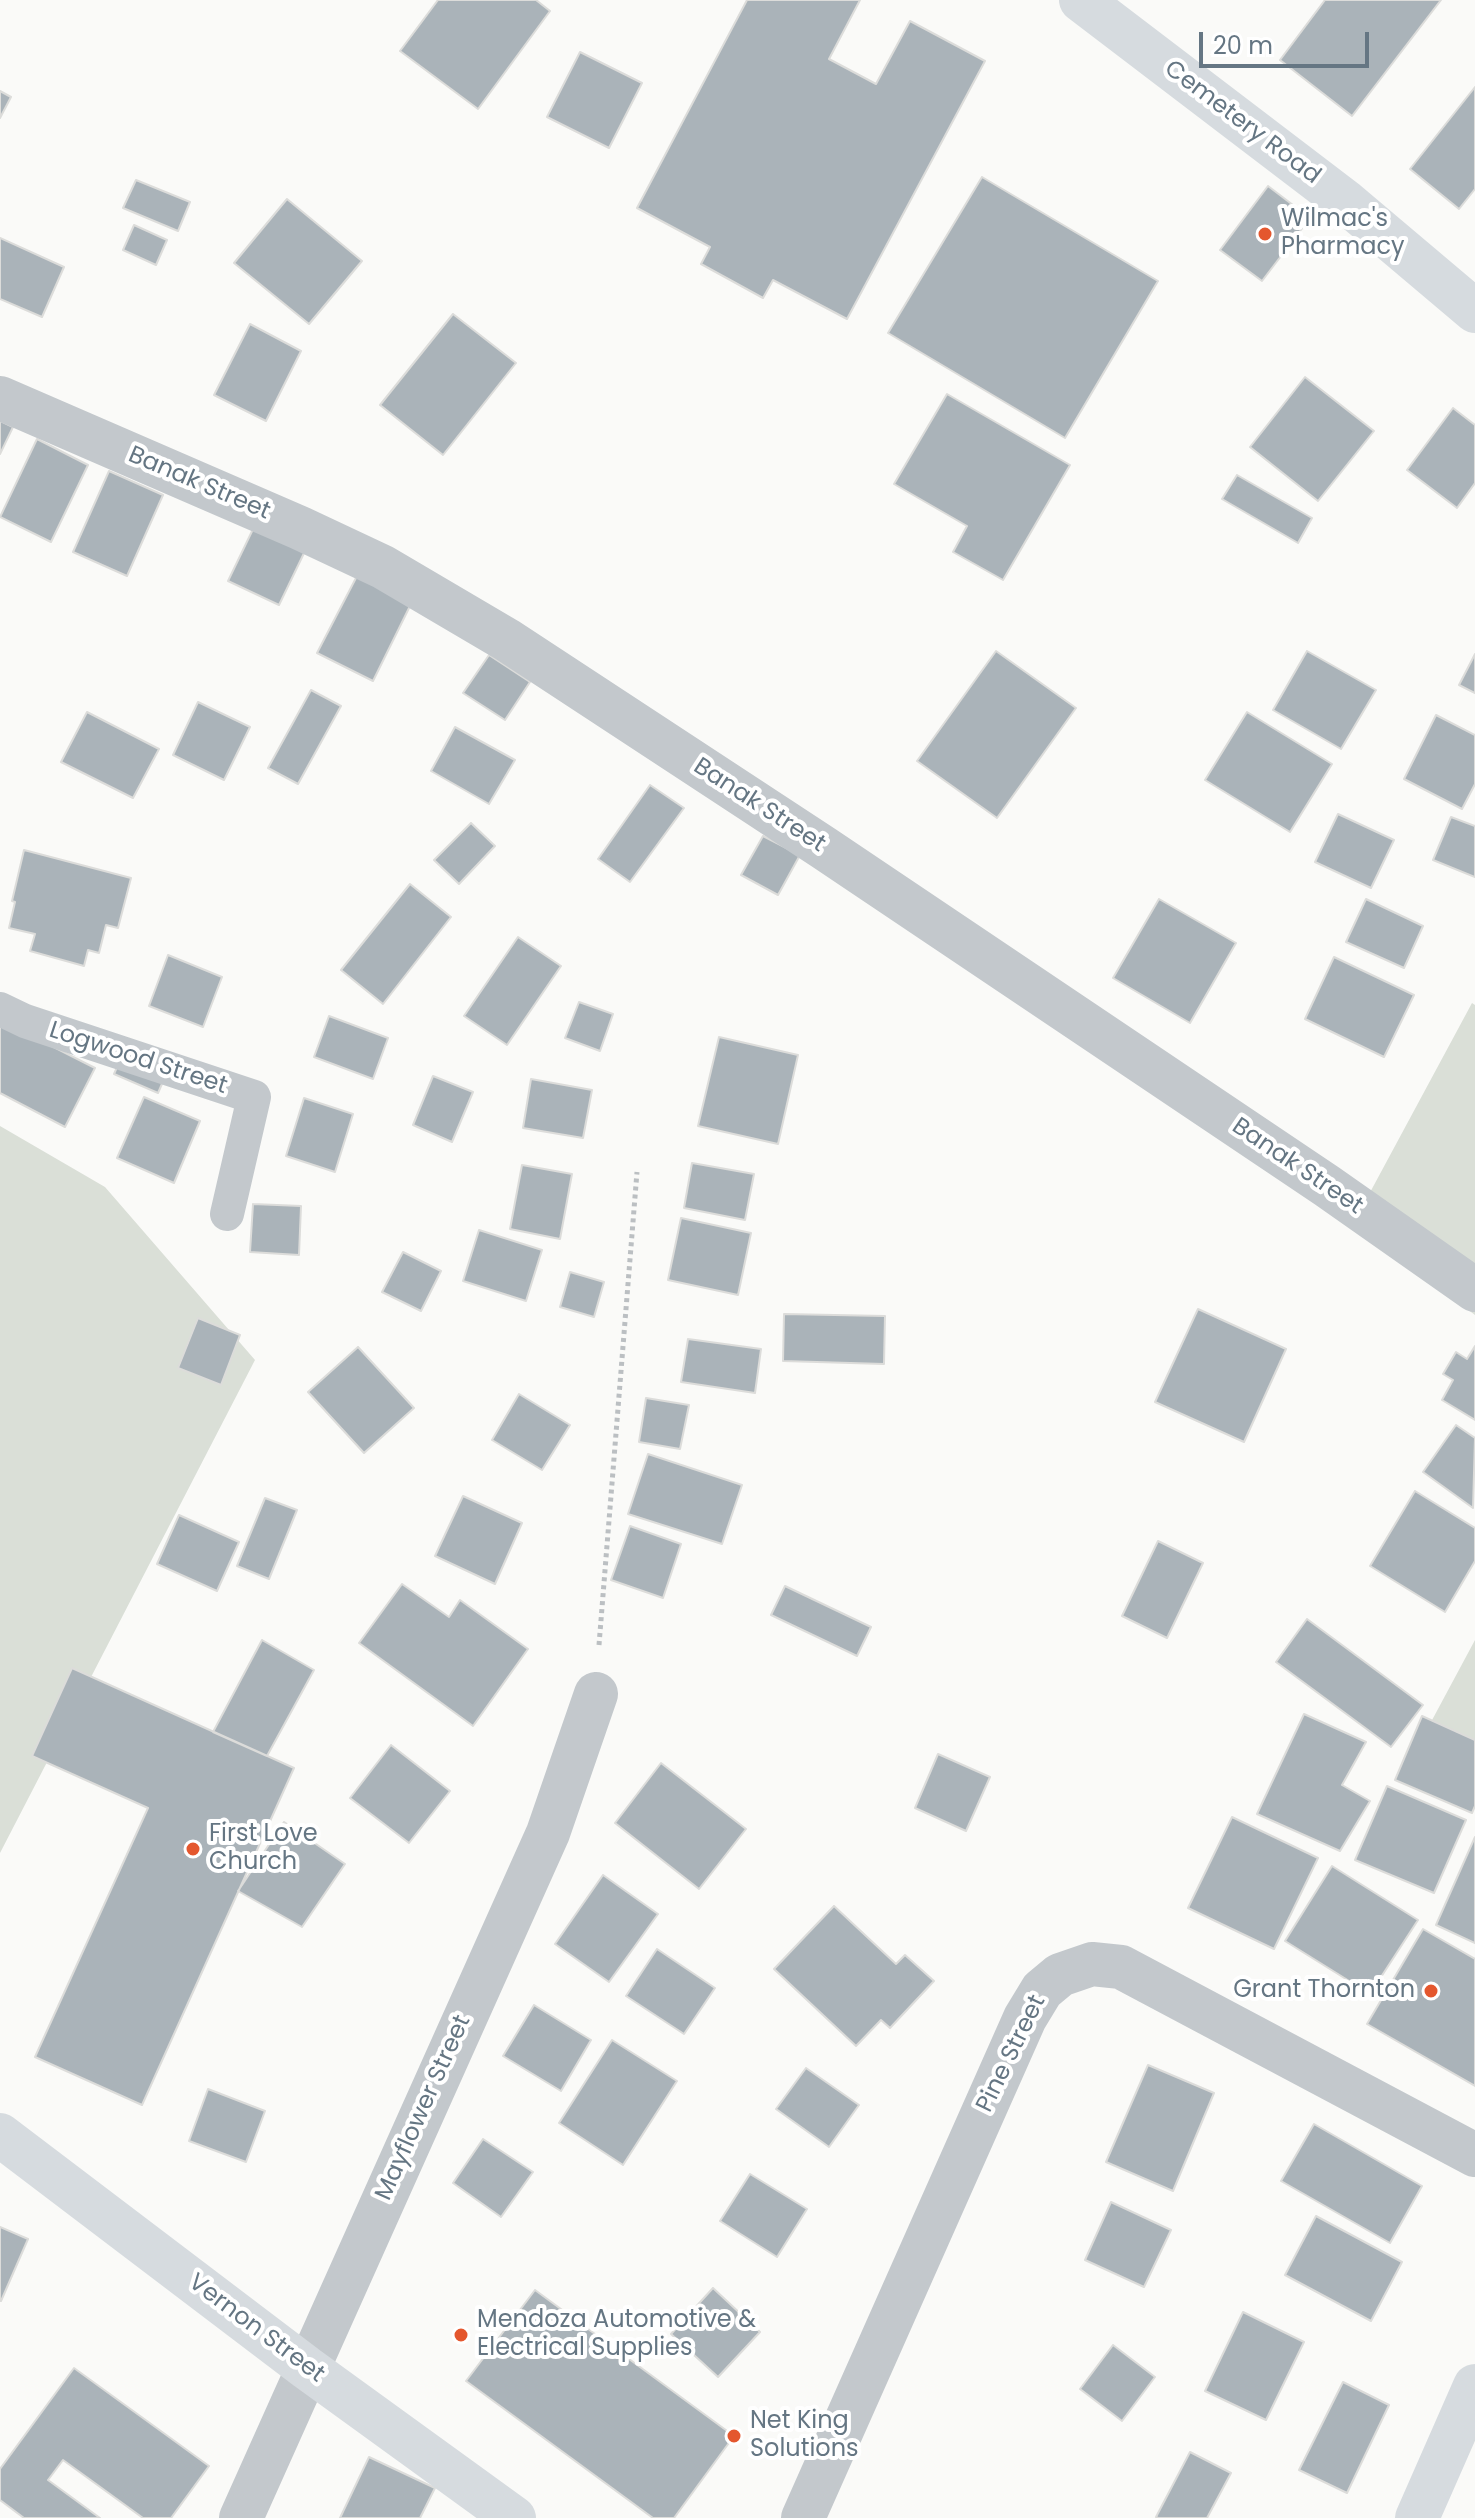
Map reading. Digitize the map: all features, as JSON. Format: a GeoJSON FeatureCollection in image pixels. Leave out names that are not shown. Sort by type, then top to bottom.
{"type":"FeatureCollection","features":[{"type":"Feature","properties":{"kind":"main road","name":"Cemetery Road"},"geometry":{"type":"LineString","coordinates":[[1081,0],[1346,202],[1475,311]]}},
{"type":"Feature","properties":{"kind":"main road","name":"Vernon Street"},"geometry":{"type":"LineString","coordinates":[[0,2135],[307,2368],[514,2518]]}},
{"type":"Feature","properties":{"kind":"main road"},"geometry":{"type":"LineString","coordinates":[[1417,2518],[1475,2386]]}},
{"type":"Feature","properties":{"kind":"street","name":"Banak Street"},"geometry":{"type":"LineString","coordinates":[[0,398],[369,560],[507,640],[850,865],[1327,1186],[1475,1290]]}},
{"type":"Feature","properties":{"kind":"street","name":"Mayflower Street"},"geometry":{"type":"LineString","coordinates":[[241,2518],[548,1833],[596,1694]]}},
{"type":"Feature","properties":{"kind":"street","name":"Pine Street"},"geometry":{"type":"LineString","coordinates":[[803,2518],[1025,2018],[1042,1990],[1060,1975],[1092,1964],[1121,1967],[1475,2155]]}},
{"type":"Feature","properties":{"kind":"lane","name":"Logwood Street"},"geometry":{"type":"LineString","coordinates":[[0,1009],[25,1021],[254,1097],[227,1214]]}},
{"type":"Feature","properties":{"kind":"path"},"geometry":{"type":"LineString","coordinates":[[596,1694],[637,1172]]}},
{"type":"Feature","properties":{"kind":"shaded area"},"geometry":{"type":"Polygon","coordinates":[[[1472,1003],[1475,1005],[1475,1315],[1353,1224],[1472,1003]]]}},
{"type":"Feature","properties":{"kind":"shaded area"},"geometry":{"type":"Polygon","coordinates":[[[0,1126],[105,1187],[255,1360],[0,1853],[0,1126]]]}},
{"type":"Feature","properties":{"kind":"shaded area"},"geometry":{"type":"Polygon","coordinates":[[[1475,1640],[1475,1745],[1431,1722],[1475,1640]]]}},
{"type":"Feature","properties":{"kind":"building"},"geometry":{"type":"Polygon","coordinates":[[[438,0],[536,0],[550,11],[478,109],[400,51],[438,0]]]}},
{"type":"Feature","properties":{"kind":"building"},"geometry":{"type":"Polygon","coordinates":[[[747,0],[860,0],[829,59],[876,84],[910,21],[985,61],[847,319],[773,280],[763,298],[701,264],[710,247],[637,208],[747,0]]]}},
{"type":"Feature","properties":{"kind":"building"},"geometry":{"type":"Polygon","coordinates":[[[1325,0],[1441,0],[1352,116],[1280,60],[1325,0]]]}},
{"type":"Feature","properties":{"kind":"building"},"geometry":{"type":"Polygon","coordinates":[[[580,52],[642,83],[609,148],[547,117],[580,52]]]}},
{"type":"Feature","properties":{"kind":"building"},"geometry":{"type":"Polygon","coordinates":[[[1475,87],[1475,189],[1459,209],[1410,169],[1475,87]]]}},
{"type":"Feature","properties":{"kind":"building"},"geometry":{"type":"Polygon","coordinates":[[[0,91],[11,97],[0,118],[0,91]]]}},
{"type":"Feature","properties":{"kind":"building"},"geometry":{"type":"Polygon","coordinates":[[[982,177],[1158,281],[1065,438],[888,333],[982,177]]]}},
{"type":"Feature","properties":{"kind":"building"},"geometry":{"type":"Polygon","coordinates":[[[136,180],[190,202],[178,231],[123,208],[136,180]]]}},
{"type":"Feature","properties":{"kind":"building","name":"Wilmac's Pharmacy"},"geometry":{"type":"Polygon","coordinates":[[[1268,186],[1310,218],[1262,281],[1220,250],[1268,186]]]}},
{"type":"Feature","properties":{"kind":"building"},"geometry":{"type":"Polygon","coordinates":[[[287,199],[362,261],[309,324],[234,263],[287,199]]]}},
{"type":"Feature","properties":{"kind":"building"},"geometry":{"type":"Polygon","coordinates":[[[134,225],[167,240],[156,265],[123,250],[134,225]]]}},
{"type":"Feature","properties":{"kind":"building"},"geometry":{"type":"Polygon","coordinates":[[[0,238],[64,267],[42,317],[0,299],[0,238]]]}},
{"type":"Feature","properties":{"kind":"building"},"geometry":{"type":"Polygon","coordinates":[[[453,314],[516,363],[443,455],[380,405],[453,314]]]}},
{"type":"Feature","properties":{"kind":"building"},"geometry":{"type":"Polygon","coordinates":[[[250,324],[301,351],[266,421],[214,395],[250,324]]]}},
{"type":"Feature","properties":{"kind":"building"},"geometry":{"type":"Polygon","coordinates":[[[1305,377],[1374,431],[1318,501],[1250,447],[1305,377]]]}},
{"type":"Feature","properties":{"kind":"building"},"geometry":{"type":"Polygon","coordinates":[[[947,394],[1070,465],[1003,580],[953,552],[967,526],[894,484],[947,394]]]}},
{"type":"Feature","properties":{"kind":"building"},"geometry":{"type":"Polygon","coordinates":[[[1453,408],[1475,425],[1475,483],[1457,508],[1407,470],[1453,408]]]}},
{"type":"Feature","properties":{"kind":"building"},"geometry":{"type":"Polygon","coordinates":[[[0,421],[13,427],[0,454],[0,421]]]}},
{"type":"Feature","properties":{"kind":"building"},"geometry":{"type":"Polygon","coordinates":[[[37,439],[88,465],[51,542],[0,517],[37,439]]]}},
{"type":"Feature","properties":{"kind":"building"},"geometry":{"type":"Polygon","coordinates":[[[109,471],[163,495],[127,576],[73,552],[109,471]]]}},
{"type":"Feature","properties":{"kind":"building"},"geometry":{"type":"Polygon","coordinates":[[[1237,475],[1312,518],[1298,543],[1222,499],[1237,475]]]}},
{"type":"Feature","properties":{"kind":"building"},"geometry":{"type":"Polygon","coordinates":[[[255,525],[306,549],[279,605],[228,581],[255,525]]]}},
{"type":"Feature","properties":{"kind":"building"},"geometry":{"type":"Polygon","coordinates":[[[357,576],[411,604],[373,681],[317,653],[357,576]]]}},
{"type":"Feature","properties":{"kind":"building"},"geometry":{"type":"Polygon","coordinates":[[[996,651],[1076,708],[997,818],[917,761],[996,651]]]}},
{"type":"Feature","properties":{"kind":"building"},"geometry":{"type":"Polygon","coordinates":[[[1307,651],[1376,690],[1341,749],[1273,710],[1307,651]]]}},
{"type":"Feature","properties":{"kind":"building"},"geometry":{"type":"Polygon","coordinates":[[[1475,654],[1475,693],[1459,685],[1475,654]]]}},
{"type":"Feature","properties":{"kind":"building"},"geometry":{"type":"Polygon","coordinates":[[[489,655],[530,682],[505,720],[463,693],[489,655]]]}},
{"type":"Feature","properties":{"kind":"building"},"geometry":{"type":"Polygon","coordinates":[[[311,690],[341,706],[298,784],[268,768],[311,690]]]}},
{"type":"Feature","properties":{"kind":"building"},"geometry":{"type":"Polygon","coordinates":[[[198,702],[250,727],[224,780],[173,755],[198,702]]]}},
{"type":"Feature","properties":{"kind":"building"},"geometry":{"type":"Polygon","coordinates":[[[87,712],[159,749],[133,798],[61,762],[87,712]]]}},
{"type":"Feature","properties":{"kind":"building"},"geometry":{"type":"Polygon","coordinates":[[[1247,712],[1332,764],[1290,832],[1205,780],[1247,712]]]}},
{"type":"Feature","properties":{"kind":"building"},"geometry":{"type":"Polygon","coordinates":[[[1436,715],[1475,735],[1475,784],[1462,809],[1404,779],[1436,715]]]}},
{"type":"Feature","properties":{"kind":"building"},"geometry":{"type":"Polygon","coordinates":[[[455,727],[515,760],[489,804],[431,771],[455,727]]]}},
{"type":"Feature","properties":{"kind":"building"},"geometry":{"type":"Polygon","coordinates":[[[650,785],[684,808],[630,882],[598,859],[650,785]]]}},
{"type":"Feature","properties":{"kind":"building"},"geometry":{"type":"Polygon","coordinates":[[[1338,814],[1394,840],[1371,888],[1315,862],[1338,814]]]}},
{"type":"Feature","properties":{"kind":"building"},"geometry":{"type":"Polygon","coordinates":[[[1451,817],[1475,826],[1475,877],[1433,860],[1451,817]]]}},
{"type":"Feature","properties":{"kind":"building"},"geometry":{"type":"Polygon","coordinates":[[[471,823],[495,846],[459,884],[434,860],[471,823]]]}},
{"type":"Feature","properties":{"kind":"building"},"geometry":{"type":"Polygon","coordinates":[[[763,836],[800,855],[778,895],[741,875],[763,836]]]}},
{"type":"Feature","properties":{"kind":"building"},"geometry":{"type":"Polygon","coordinates":[[[24,850],[131,878],[118,928],[106,925],[99,953],[88,950],[84,966],[30,951],[35,934],[9,928],[24,850]]]}},
{"type":"Feature","properties":{"kind":"building"},"geometry":{"type":"Polygon","coordinates":[[[410,884],[451,917],[383,1004],[341,970],[410,884]]]}},
{"type":"Feature","properties":{"kind":"building"},"geometry":{"type":"Polygon","coordinates":[[[1159,899],[1236,943],[1190,1023],[1113,978],[1159,899]]]}},
{"type":"Feature","properties":{"kind":"building"},"geometry":{"type":"Polygon","coordinates":[[[1366,899],[1423,926],[1404,968],[1346,942],[1366,899]]]}},
{"type":"Feature","properties":{"kind":"building"},"geometry":{"type":"Polygon","coordinates":[[[518,937],[561,966],[507,1045],[464,1016],[518,937]]]}},
{"type":"Feature","properties":{"kind":"building"},"geometry":{"type":"Polygon","coordinates":[[[168,955],[222,977],[203,1027],[149,1006],[168,955]]]}},
{"type":"Feature","properties":{"kind":"building"},"geometry":{"type":"Polygon","coordinates":[[[1334,957],[1414,995],[1384,1057],[1305,1019],[1334,957]]]}},
{"type":"Feature","properties":{"kind":"building"},"geometry":{"type":"Polygon","coordinates":[[[579,1002],[613,1014],[600,1051],[565,1038],[579,1002]]]}},
{"type":"Feature","properties":{"kind":"building"},"geometry":{"type":"Polygon","coordinates":[[[329,1016],[388,1038],[373,1079],[314,1057],[329,1016]]]}},
{"type":"Feature","properties":{"kind":"building"},"geometry":{"type":"Polygon","coordinates":[[[0,1020],[95,1068],[65,1127],[0,1093],[0,1020]]]}},
{"type":"Feature","properties":{"kind":"building"},"geometry":{"type":"Polygon","coordinates":[[[719,1037],[798,1055],[778,1144],[698,1126],[719,1037]]]}},
{"type":"Feature","properties":{"kind":"building"},"geometry":{"type":"Polygon","coordinates":[[[128,1042],[172,1061],[158,1093],[114,1074],[128,1042]]]}},
{"type":"Feature","properties":{"kind":"building"},"geometry":{"type":"Polygon","coordinates":[[[433,1076],[473,1092],[452,1142],[413,1125],[433,1076]]]}},
{"type":"Feature","properties":{"kind":"building"},"geometry":{"type":"Polygon","coordinates":[[[531,1079],[592,1090],[583,1138],[523,1128],[531,1079]]]}},
{"type":"Feature","properties":{"kind":"building"},"geometry":{"type":"Polygon","coordinates":[[[144,1097],[200,1121],[174,1183],[117,1158],[144,1097]]]}},
{"type":"Feature","properties":{"kind":"building"},"geometry":{"type":"Polygon","coordinates":[[[304,1098],[353,1114],[335,1172],[286,1156],[304,1098]]]}},
{"type":"Feature","properties":{"kind":"building"},"geometry":{"type":"Polygon","coordinates":[[[692,1163],[754,1174],[745,1220],[684,1208],[692,1163]]]}},
{"type":"Feature","properties":{"kind":"building"},"geometry":{"type":"Polygon","coordinates":[[[522,1165],[572,1174],[560,1239],[510,1229],[522,1165]]]}},
{"type":"Feature","properties":{"kind":"building"},"geometry":{"type":"Polygon","coordinates":[[[253,1204],[301,1206],[299,1255],[250,1252],[253,1204]]]}},
{"type":"Feature","properties":{"kind":"building"},"geometry":{"type":"Polygon","coordinates":[[[681,1218],[751,1233],[738,1295],[668,1280],[681,1218]]]}},
{"type":"Feature","properties":{"kind":"building"},"geometry":{"type":"Polygon","coordinates":[[[479,1230],[542,1250],[526,1301],[463,1281],[479,1230]]]}},
{"type":"Feature","properties":{"kind":"building"},"geometry":{"type":"Polygon","coordinates":[[[403,1252],[441,1271],[421,1311],[382,1292],[403,1252]]]}},
{"type":"Feature","properties":{"kind":"building"},"geometry":{"type":"Polygon","coordinates":[[[570,1272],[604,1282],[594,1317],[560,1307],[570,1272]]]}},
{"type":"Feature","properties":{"kind":"building"},"geometry":{"type":"Polygon","coordinates":[[[1198,1309],[1286,1349],[1244,1442],[1155,1402],[1198,1309]]]}},
{"type":"Feature","properties":{"kind":"building"},"geometry":{"type":"Polygon","coordinates":[[[784,1314],[885,1316],[884,1364],[783,1361],[784,1314]]]}},
{"type":"Feature","properties":{"kind":"building"},"geometry":{"type":"Polygon","coordinates":[[[198,1318],[240,1335],[221,1385],[178,1368],[198,1318]]]}},
{"type":"Feature","properties":{"kind":"building"},"geometry":{"type":"Polygon","coordinates":[[[688,1339],[761,1349],[755,1393],[681,1382],[688,1339]]]}},
{"type":"Feature","properties":{"kind":"building"},"geometry":{"type":"Polygon","coordinates":[[[1475,1346],[1475,1420],[1442,1400],[1453,1380],[1443,1374],[1456,1352],[1467,1359],[1475,1346]]]}},
{"type":"Feature","properties":{"kind":"building"},"geometry":{"type":"Polygon","coordinates":[[[358,1347],[414,1408],[364,1453],[308,1392],[358,1347]]]}},
{"type":"Feature","properties":{"kind":"building"},"geometry":{"type":"Polygon","coordinates":[[[519,1394],[570,1425],[542,1470],[492,1440],[519,1394]]]}},
{"type":"Feature","properties":{"kind":"building"},"geometry":{"type":"Polygon","coordinates":[[[646,1398],[689,1405],[680,1449],[639,1442],[646,1398]]]}},
{"type":"Feature","properties":{"kind":"building"},"geometry":{"type":"Polygon","coordinates":[[[1456,1425],[1475,1438],[1473,1508],[1423,1472],[1456,1425]]]}},
{"type":"Feature","properties":{"kind":"building"},"geometry":{"type":"Polygon","coordinates":[[[648,1454],[742,1485],[722,1544],[628,1514],[648,1454]]]}},
{"type":"Feature","properties":{"kind":"building"},"geometry":{"type":"Polygon","coordinates":[[[1415,1491],[1475,1528],[1475,1561],[1445,1612],[1370,1566],[1415,1491]]]}},
{"type":"Feature","properties":{"kind":"building"},"geometry":{"type":"Polygon","coordinates":[[[463,1496],[522,1523],[495,1584],[435,1556],[463,1496]]]}},
{"type":"Feature","properties":{"kind":"building"},"geometry":{"type":"Polygon","coordinates":[[[265,1498],[297,1510],[269,1579],[237,1566],[265,1498]]]}},
{"type":"Feature","properties":{"kind":"building"},"geometry":{"type":"Polygon","coordinates":[[[179,1515],[239,1542],[217,1591],[157,1564],[179,1515]]]}},
{"type":"Feature","properties":{"kind":"building"},"geometry":{"type":"Polygon","coordinates":[[[630,1526],[681,1544],[663,1598],[611,1580],[630,1526]]]}},
{"type":"Feature","properties":{"kind":"building"},"geometry":{"type":"Polygon","coordinates":[[[1158,1541],[1203,1563],[1167,1638],[1122,1616],[1158,1541]]]}},
{"type":"Feature","properties":{"kind":"building"},"geometry":{"type":"Polygon","coordinates":[[[402,1584],[449,1617],[460,1600],[528,1649],[473,1726],[359,1643],[402,1584]]]}},
{"type":"Feature","properties":{"kind":"building"},"geometry":{"type":"Polygon","coordinates":[[[785,1586],[871,1627],[857,1656],[771,1615],[785,1586]]]}},
{"type":"Feature","properties":{"kind":"building"},"geometry":{"type":"Polygon","coordinates":[[[1307,1619],[1423,1705],[1391,1747],[1276,1662],[1307,1619]]]}},
{"type":"Feature","properties":{"kind":"building"},"geometry":{"type":"Polygon","coordinates":[[[262,1640],[314,1670],[267,1756],[213,1732],[262,1640]]]}},
{"type":"Feature","properties":{"kind":"building","name":"First Love Church"},"geometry":{"type":"Polygon","coordinates":[[[72,1668],[294,1768],[142,2105],[35,2057],[148,1808],[32,1756],[72,1668]]]}},
{"type":"Feature","properties":{"kind":"building"},"geometry":{"type":"Polygon","coordinates":[[[1304,1714],[1366,1742],[1342,1785],[1370,1801],[1340,1851],[1257,1814],[1304,1714]]]}},
{"type":"Feature","properties":{"kind":"building"},"geometry":{"type":"Polygon","coordinates":[[[1422,1716],[1475,1740],[1475,1806],[1472,1813],[1395,1780],[1422,1716]]]}},
{"type":"Feature","properties":{"kind":"building"},"geometry":{"type":"Polygon","coordinates":[[[391,1745],[450,1791],[409,1843],[350,1798],[391,1745]]]}},
{"type":"Feature","properties":{"kind":"building"},"geometry":{"type":"Polygon","coordinates":[[[938,1754],[990,1777],[966,1831],[915,1808],[938,1754]]]}},
{"type":"Feature","properties":{"kind":"building"},"geometry":{"type":"Polygon","coordinates":[[[661,1763],[746,1829],[699,1889],[615,1823],[661,1763]]]}},
{"type":"Feature","properties":{"kind":"building"},"geometry":{"type":"Polygon","coordinates":[[[1387,1786],[1466,1820],[1434,1893],[1355,1860],[1387,1786]]]}},
{"type":"Feature","properties":{"kind":"building"},"geometry":{"type":"Polygon","coordinates":[[[1232,1817],[1318,1858],[1274,1949],[1188,1908],[1232,1817]]]}},
{"type":"Feature","properties":{"kind":"building"},"geometry":{"type":"Polygon","coordinates":[[[284,1822],[345,1864],[302,1927],[238,1891],[284,1822]]]}},
{"type":"Feature","properties":{"kind":"building"},"geometry":{"type":"Polygon","coordinates":[[[1475,1837],[1475,1943],[1436,1925],[1475,1837]]]}},
{"type":"Feature","properties":{"kind":"building"},"geometry":{"type":"Polygon","coordinates":[[[1332,1866],[1418,1920],[1370,1994],[1285,1941],[1332,1866]]]}},
{"type":"Feature","properties":{"kind":"building"},"geometry":{"type":"Polygon","coordinates":[[[603,1875],[658,1914],[609,1982],[555,1944],[603,1875]]]}},
{"type":"Feature","properties":{"kind":"building"},"geometry":{"type":"Polygon","coordinates":[[[834,1906],[896,1964],[905,1955],[934,1981],[890,2028],[881,2020],[856,2046],[774,1969],[834,1906]]]}},
{"type":"Feature","properties":{"kind":"building","name":"Grant Thornton"},"geometry":{"type":"Polygon","coordinates":[[[1423,1929],[1475,1959],[1475,2086],[1367,2024],[1423,1929]]]}},
{"type":"Feature","properties":{"kind":"building"},"geometry":{"type":"Polygon","coordinates":[[[657,1949],[715,1988],[684,2034],[626,1996],[657,1949]]]}},
{"type":"Feature","properties":{"kind":"building"},"geometry":{"type":"Polygon","coordinates":[[[534,2005],[591,2040],[561,2091],[503,2056],[534,2005]]]}},
{"type":"Feature","properties":{"kind":"building"},"geometry":{"type":"Polygon","coordinates":[[[612,2040],[677,2081],[623,2165],[559,2123],[612,2040]]]}},
{"type":"Feature","properties":{"kind":"building"},"geometry":{"type":"Polygon","coordinates":[[[1148,2065],[1214,2093],[1173,2191],[1106,2162],[1148,2065]]]}},
{"type":"Feature","properties":{"kind":"building"},"geometry":{"type":"Polygon","coordinates":[[[806,2068],[859,2105],[829,2147],[776,2109],[806,2068]]]}},
{"type":"Feature","properties":{"kind":"building"},"geometry":{"type":"Polygon","coordinates":[[[208,2089],[265,2111],[246,2162],[189,2141],[208,2089]]]}},
{"type":"Feature","properties":{"kind":"building"},"geometry":{"type":"Polygon","coordinates":[[[1314,2124],[1422,2186],[1390,2243],[1281,2181],[1314,2124]]]}},
{"type":"Feature","properties":{"kind":"building"},"geometry":{"type":"Polygon","coordinates":[[[483,2139],[533,2172],[501,2217],[453,2183],[483,2139]]]}},
{"type":"Feature","properties":{"kind":"building"},"geometry":{"type":"Polygon","coordinates":[[[750,2174],[807,2209],[777,2257],[720,2221],[750,2174]]]}},
{"type":"Feature","properties":{"kind":"building"},"geometry":{"type":"Polygon","coordinates":[[[1111,2202],[1171,2230],[1144,2287],[1085,2260],[1111,2202]]]}},
{"type":"Feature","properties":{"kind":"building"},"geometry":{"type":"Polygon","coordinates":[[[1316,2216],[1402,2262],[1371,2321],[1285,2275],[1316,2216]]]}},
{"type":"Feature","properties":{"kind":"building"},"geometry":{"type":"Polygon","coordinates":[[[0,2227],[28,2239],[1,2301],[0,2301],[0,2227]]]}},
{"type":"Feature","properties":{"kind":"building"},"geometry":{"type":"Polygon","coordinates":[[[713,2288],[760,2332],[718,2377],[671,2334],[713,2288]]]}},
{"type":"Feature","properties":{"kind":"building"},"geometry":{"type":"Polygon","coordinates":[[[535,2290],[734,2436],[674,2518],[653,2518],[466,2381],[535,2290]]]}},
{"type":"Feature","properties":{"kind":"building"},"geometry":{"type":"Polygon","coordinates":[[[1243,2312],[1304,2342],[1266,2420],[1205,2391],[1243,2312]]]}},
{"type":"Feature","properties":{"kind":"building"},"geometry":{"type":"Polygon","coordinates":[[[1113,2345],[1155,2377],[1122,2421],[1080,2389],[1113,2345]]]}},
{"type":"Feature","properties":{"kind":"building"},"geometry":{"type":"Polygon","coordinates":[[[74,2368],[209,2466],[171,2518],[143,2518],[63,2460],[48,2480],[100,2518],[24,2518],[0,2500],[0,2469],[74,2368]]]}},
{"type":"Feature","properties":{"kind":"building"},"geometry":{"type":"Polygon","coordinates":[[[1343,2382],[1389,2405],[1347,2493],[1299,2470],[1343,2382]]]}},
{"type":"Feature","properties":{"kind":"building"},"geometry":{"type":"Polygon","coordinates":[[[1190,2452],[1231,2473],[1207,2518],[1156,2517],[1190,2452]]]}},
{"type":"Feature","properties":{"kind":"building"},"geometry":{"type":"Polygon","coordinates":[[[369,2457],[435,2488],[420,2518],[340,2518],[369,2457]]]}},
{"type":"Feature","properties":{"kind":"place","name":"Wilmac's Pharmacy"},"geometry":{"type":"Point","coordinates":[1265,234]}},
{"type":"Feature","properties":{"kind":"place","name":"First Love Church"},"geometry":{"type":"Point","coordinates":[193,1849]}},
{"type":"Feature","properties":{"kind":"place","name":"Grant Thornton"},"geometry":{"type":"Point","coordinates":[1431,1991]}},
{"type":"Feature","properties":{"kind":"place","name":"Mendoza Automotive & Electrical Supplies"},"geometry":{"type":"Point","coordinates":[461,2335]}},
{"type":"Feature","properties":{"kind":"place","name":"Net King Solutions"},"geometry":{"type":"Point","coordinates":[734,2436]}}]}
